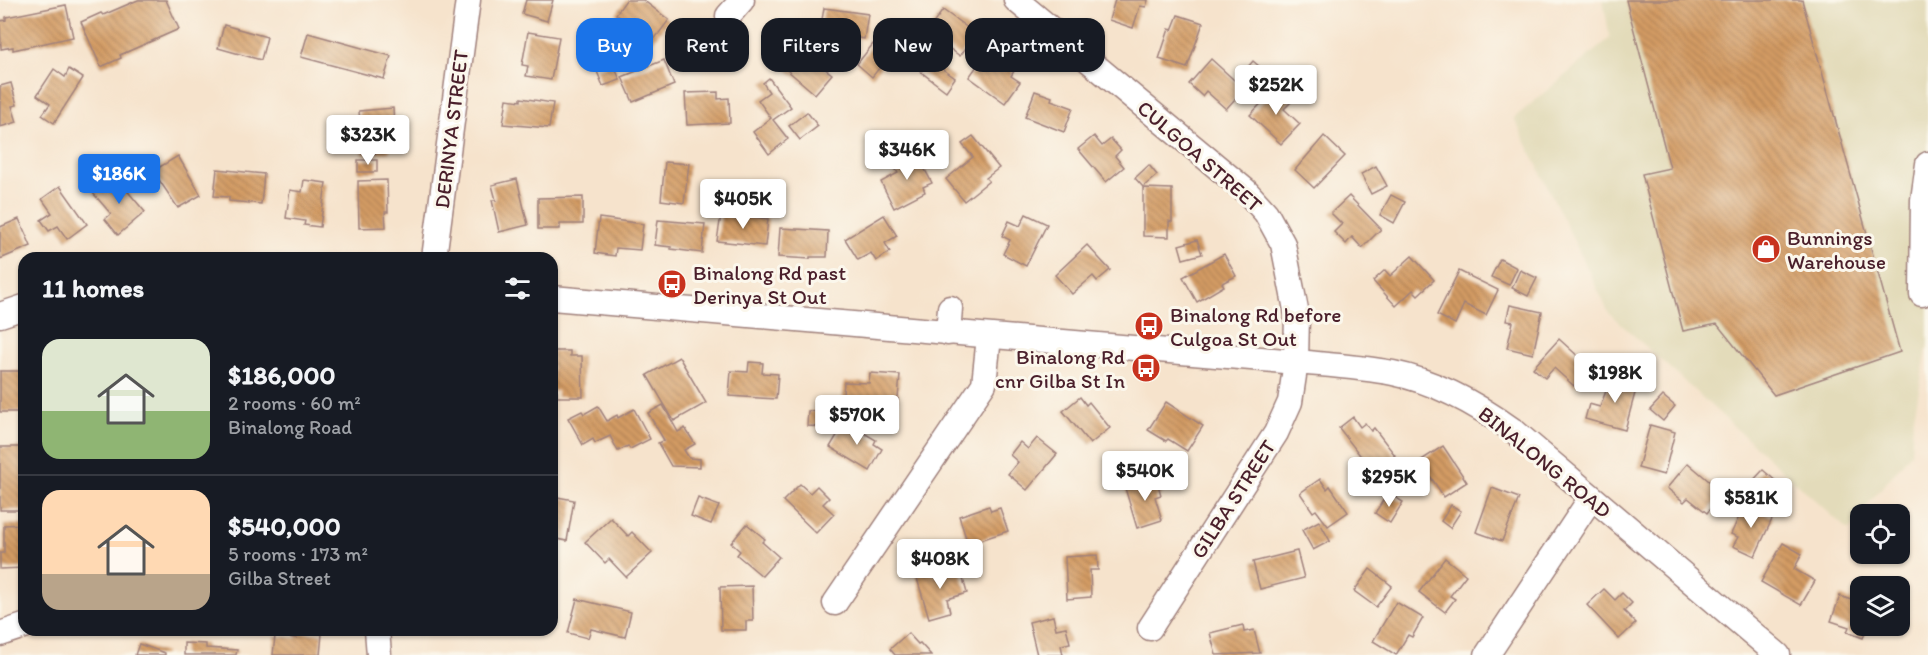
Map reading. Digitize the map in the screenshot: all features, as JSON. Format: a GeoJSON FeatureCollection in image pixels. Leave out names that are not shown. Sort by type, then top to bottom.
{"type":"FeatureCollection","features":[{"type":"Feature","properties":{"kind":"street","name":"DERINYA STREET"},"geometry":{"type":"LineString","coordinates":[[435,252],[468,0]]}},
{"type":"Feature","properties":{"kind":"street","name":"CULGOA STREET"},"geometry":{"type":"LineString","coordinates":[[1016,0],[1246,190],[1266,213],[1283,244],[1297,315],[1296,362]]}},
{"type":"Feature","properties":{"kind":"street"},"geometry":{"type":"LineString","coordinates":[[1922,294],[1923,200],[1928,164]]}},
{"type":"Feature","properties":{"kind":"street","name":"BINALONG ROAD"},"geometry":{"type":"LineString","coordinates":[[558,299],[1296,362],[1393,373],[1427,383],[1487,411],[1514,431],[1592,498],[1751,646],[1778,655]]}},
{"type":"Feature","properties":{"kind":"street"},"geometry":{"type":"LineString","coordinates":[[948,333],[950,308]]}},
{"type":"Feature","properties":{"kind":"street"},"geometry":{"type":"LineString","coordinates":[[0,315],[18,309]]}},
{"type":"Feature","properties":{"kind":"street"},"geometry":{"type":"LineString","coordinates":[[835,603],[984,384],[989,337]]}},
{"type":"Feature","properties":{"kind":"street","name":"GILBA STREET"},"geometry":{"type":"LineString","coordinates":[[1150,628],[1276,434],[1290,402],[1296,362]]}},
{"type":"Feature","properties":{"kind":"street"},"geometry":{"type":"LineString","coordinates":[[1487,655],[1592,498]]}},
{"type":"Feature","properties":{"kind":"street"},"geometry":{"type":"LineString","coordinates":[[0,634],[18,628]]}},
{"type":"Feature","properties":{"kind":"street"},"geometry":{"type":"LineString","coordinates":[[377,636],[379,655]]}},
{"type":"Feature","properties":{"kind":"shaded area"},"geometry":{"type":"Polygon","coordinates":[[[1603,0],[1928,0],[1928,344],[1913,421],[1911,453],[1868,504],[1850,504],[1849,531],[1609,313],[1514,118],[1610,38],[1603,0]]]}},
{"type":"Feature","properties":{"kind":"building"},"geometry":{"type":"Polygon","coordinates":[[[138,0],[166,0],[179,29],[120,55],[121,58],[101,67],[81,22],[138,0]]]}},
{"type":"Feature","properties":{"kind":"building"},"geometry":{"type":"Polygon","coordinates":[[[526,0],[553,0],[547,21],[522,14],[526,0]]]}},
{"type":"Feature","properties":{"kind":"building"},"geometry":{"type":"Polygon","coordinates":[[[626,0],[643,0],[666,18],[665,25],[653,41],[653,18],[621,18],[616,14],[626,0]]]}},
{"type":"Feature","properties":{"kind":"building"},"geometry":{"type":"Polygon","coordinates":[[[1115,0],[1148,0],[1146,7],[1140,6],[1133,28],[1109,20],[1115,0]]]}},
{"type":"Feature","properties":{"kind":"building","name":"Bunnings Warehouse"},"geometry":{"type":"Polygon","coordinates":[[[1626,0],[1802,0],[1900,352],[1774,395],[1717,324],[1683,331],[1642,174],[1670,168],[1626,0]]]}},
{"type":"Feature","properties":{"kind":"building"},"geometry":{"type":"Polygon","coordinates":[[[66,5],[73,37],[13,50],[13,47],[1,49],[0,21],[6,20],[6,17],[66,5]]]}},
{"type":"Feature","properties":{"kind":"building"},"geometry":{"type":"Polygon","coordinates":[[[824,8],[868,14],[864,39],[861,38],[861,18],[822,18],[824,8]]]}},
{"type":"Feature","properties":{"kind":"building"},"geometry":{"type":"Polygon","coordinates":[[[943,10],[965,26],[965,49],[960,56],[953,51],[953,18],[937,18],[943,10]]]}},
{"type":"Feature","properties":{"kind":"building"},"geometry":{"type":"Polygon","coordinates":[[[1178,15],[1203,23],[1187,68],[1159,59],[1169,29],[1172,30],[1178,15]]]}},
{"type":"Feature","properties":{"kind":"building"},"geometry":{"type":"Polygon","coordinates":[[[224,25],[267,37],[261,60],[218,48],[224,25]]]}},
{"type":"Feature","properties":{"kind":"building"},"geometry":{"type":"Polygon","coordinates":[[[528,32],[559,37],[551,80],[526,76],[528,66],[522,65],[528,32]]]}},
{"type":"Feature","properties":{"kind":"building"},"geometry":{"type":"Polygon","coordinates":[[[308,33],[391,56],[384,79],[301,57],[308,33]]]}},
{"type":"Feature","properties":{"kind":"building"},"geometry":{"type":"Polygon","coordinates":[[[873,44],[873,72],[876,72],[872,77],[861,67],[861,59],[873,44]]]}},
{"type":"Feature","properties":{"kind":"building"},"geometry":{"type":"Polygon","coordinates":[[[1211,59],[1244,89],[1226,109],[1206,91],[1202,96],[1189,84],[1211,59]]]}},
{"type":"Feature","properties":{"kind":"building"},"geometry":{"type":"Polygon","coordinates":[[[664,60],[665,72],[669,72],[674,85],[633,102],[622,77],[634,72],[653,72],[653,64],[664,60]]]}},
{"type":"Feature","properties":{"kind":"building"},"geometry":{"type":"Polygon","coordinates":[[[1253,61],[1267,73],[1256,87],[1241,75],[1253,61]]]}},
{"type":"Feature","properties":{"kind":"building"},"geometry":{"type":"Polygon","coordinates":[[[54,69],[65,77],[69,69],[83,78],[54,123],[42,115],[50,104],[37,95],[54,69]]]}},
{"type":"Feature","properties":{"kind":"building"},"geometry":{"type":"Polygon","coordinates":[[[597,72],[617,72],[620,80],[603,86],[597,72]]]}},
{"type":"Feature","properties":{"kind":"building"},"geometry":{"type":"Polygon","coordinates":[[[789,72],[829,72],[832,74],[815,94],[789,72]]]}},
{"type":"Feature","properties":{"kind":"building"},"geometry":{"type":"Polygon","coordinates":[[[921,72],[947,72],[955,78],[946,91],[921,72]]]}},
{"type":"Feature","properties":{"kind":"building"},"geometry":{"type":"Polygon","coordinates":[[[973,72],[1013,72],[1011,76],[1020,82],[1005,103],[969,77],[973,72]]]}},
{"type":"Feature","properties":{"kind":"building"},"geometry":{"type":"Polygon","coordinates":[[[769,78],[791,107],[773,120],[788,139],[769,154],[753,132],[771,118],[758,100],[769,92],[763,83],[769,78]]]}},
{"type":"Feature","properties":{"kind":"building"},"geometry":{"type":"Polygon","coordinates":[[[11,83],[17,105],[12,106],[17,122],[0,127],[0,86],[11,83]]]}},
{"type":"Feature","properties":{"kind":"building"},"geometry":{"type":"Polygon","coordinates":[[[1277,87],[1292,101],[1284,109],[1300,124],[1281,144],[1250,115],[1277,87]]]}},
{"type":"Feature","properties":{"kind":"building"},"geometry":{"type":"Polygon","coordinates":[[[1035,91],[1073,108],[1064,132],[1025,117],[1035,91]]]}},
{"type":"Feature","properties":{"kind":"building"},"geometry":{"type":"Polygon","coordinates":[[[718,92],[718,99],[729,98],[730,123],[687,125],[685,93],[718,92]]]}},
{"type":"Feature","properties":{"kind":"building"},"geometry":{"type":"Polygon","coordinates":[[[521,98],[553,103],[549,128],[503,124],[507,99],[521,101],[521,98]]]}},
{"type":"Feature","properties":{"kind":"building"},"geometry":{"type":"Polygon","coordinates":[[[393,108],[394,125],[388,126],[390,152],[363,154],[359,111],[393,108]]]}},
{"type":"Feature","properties":{"kind":"building"},"geometry":{"type":"Polygon","coordinates":[[[807,112],[818,126],[800,140],[789,126],[807,112]]]}},
{"type":"Feature","properties":{"kind":"building"},"geometry":{"type":"Polygon","coordinates":[[[973,136],[999,168],[986,178],[989,181],[964,201],[946,179],[973,157],[962,144],[973,136]]]}},
{"type":"Feature","properties":{"kind":"building"},"geometry":{"type":"Polygon","coordinates":[[[1094,136],[1102,146],[1111,139],[1121,150],[1115,156],[1124,167],[1106,182],[1078,149],[1094,136]]]}},
{"type":"Feature","properties":{"kind":"building"},"geometry":{"type":"Polygon","coordinates":[[[1324,136],[1345,156],[1314,188],[1295,170],[1324,136]]]}},
{"type":"Feature","properties":{"kind":"building"},"geometry":{"type":"Polygon","coordinates":[[[916,153],[932,183],[923,187],[925,192],[894,208],[881,182],[898,173],[893,165],[916,153]]]}},
{"type":"Feature","properties":{"kind":"building"},"geometry":{"type":"Polygon","coordinates":[[[178,156],[201,195],[178,208],[153,171],[178,156]]]}},
{"type":"Feature","properties":{"kind":"building"},"geometry":{"type":"Polygon","coordinates":[[[358,160],[377,160],[377,172],[358,172],[358,160]]]}},
{"type":"Feature","properties":{"kind":"building"},"geometry":{"type":"Polygon","coordinates":[[[665,162],[689,164],[684,203],[661,200],[665,162]]]}},
{"type":"Feature","properties":{"kind":"building"},"geometry":{"type":"Polygon","coordinates":[[[1149,165],[1157,175],[1143,187],[1135,178],[1149,165]]]}},
{"type":"Feature","properties":{"kind":"building"},"geometry":{"type":"Polygon","coordinates":[[[1376,166],[1387,186],[1371,194],[1361,174],[1376,166]]]}},
{"type":"Feature","properties":{"kind":"building"},"geometry":{"type":"Polygon","coordinates":[[[217,169],[264,174],[261,204],[229,201],[229,197],[214,196],[217,169]]]}},
{"type":"Feature","properties":{"kind":"building"},"geometry":{"type":"Polygon","coordinates":[[[114,175],[145,212],[118,235],[105,219],[111,214],[93,193],[114,175]]]}},
{"type":"Feature","properties":{"kind":"building"},"geometry":{"type":"Polygon","coordinates":[[[517,179],[528,225],[499,232],[492,200],[496,200],[492,185],[517,179]]]}},
{"type":"Feature","properties":{"kind":"building"},"geometry":{"type":"Polygon","coordinates":[[[304,180],[326,183],[320,227],[304,225],[305,221],[286,218],[290,190],[302,192],[304,180]]]}},
{"type":"Feature","properties":{"kind":"building"},"geometry":{"type":"Polygon","coordinates":[[[387,180],[386,227],[359,228],[358,181],[387,180]]]}},
{"type":"Feature","properties":{"kind":"building"},"geometry":{"type":"Polygon","coordinates":[[[60,186],[87,224],[67,239],[58,226],[49,231],[41,220],[52,213],[42,199],[60,186]]]}},
{"type":"Feature","properties":{"kind":"building"},"geometry":{"type":"Polygon","coordinates":[[[1143,188],[1172,189],[1172,222],[1169,221],[1169,237],[1143,236],[1143,188]]]}},
{"type":"Feature","properties":{"kind":"building"},"geometry":{"type":"Polygon","coordinates":[[[1391,195],[1405,202],[1394,223],[1380,215],[1391,195]]]}},
{"type":"Feature","properties":{"kind":"building"},"geometry":{"type":"Polygon","coordinates":[[[1349,196],[1381,229],[1362,248],[1352,237],[1346,244],[1334,232],[1342,224],[1331,213],[1349,196]]]}},
{"type":"Feature","properties":{"kind":"building"},"geometry":{"type":"Polygon","coordinates":[[[583,197],[583,224],[560,224],[560,229],[538,229],[538,198],[583,197]]]}},
{"type":"Feature","properties":{"kind":"building"},"geometry":{"type":"Polygon","coordinates":[[[1026,214],[1047,224],[1026,266],[1003,254],[1010,240],[1002,236],[1009,221],[1020,226],[1026,214]]]}},
{"type":"Feature","properties":{"kind":"building"},"geometry":{"type":"Polygon","coordinates":[[[721,215],[768,219],[765,246],[717,241],[721,215]]]}},
{"type":"Feature","properties":{"kind":"building"},"geometry":{"type":"Polygon","coordinates":[[[884,215],[897,236],[885,243],[890,252],[876,261],[871,253],[858,260],[845,239],[884,215]]]}},
{"type":"Feature","properties":{"kind":"building"},"geometry":{"type":"Polygon","coordinates":[[[599,218],[643,224],[640,250],[616,248],[615,256],[595,253],[599,218]]]}},
{"type":"Feature","properties":{"kind":"building"},"geometry":{"type":"Polygon","coordinates":[[[19,219],[31,246],[0,259],[0,227],[19,219]]]}},
{"type":"Feature","properties":{"kind":"building"},"geometry":{"type":"Polygon","coordinates":[[[658,220],[705,224],[702,253],[655,245],[658,220]]]}},
{"type":"Feature","properties":{"kind":"building"},"geometry":{"type":"Polygon","coordinates":[[[780,228],[828,231],[827,257],[810,257],[810,259],[778,257],[780,228]]]}},
{"type":"Feature","properties":{"kind":"building"},"geometry":{"type":"Polygon","coordinates":[[[1197,240],[1202,254],[1183,259],[1179,245],[1197,240]]]}},
{"type":"Feature","properties":{"kind":"building"},"geometry":{"type":"Polygon","coordinates":[[[1087,245],[1110,270],[1097,281],[1093,276],[1072,294],[1055,275],[1087,245]]]}},
{"type":"Feature","properties":{"kind":"building"},"geometry":{"type":"Polygon","coordinates":[[[1224,254],[1236,276],[1222,283],[1224,286],[1197,302],[1183,277],[1224,254]]]}},
{"type":"Feature","properties":{"kind":"building"},"geometry":{"type":"Polygon","coordinates":[[[1412,256],[1434,280],[1418,295],[1413,290],[1396,306],[1373,281],[1385,270],[1390,276],[1412,256]]]}},
{"type":"Feature","properties":{"kind":"building"},"geometry":{"type":"Polygon","coordinates":[[[1500,259],[1517,268],[1509,285],[1491,277],[1500,259]]]}},
{"type":"Feature","properties":{"kind":"building"},"geometry":{"type":"Polygon","coordinates":[[[1520,270],[1537,278],[1528,296],[1512,288],[1520,270]]]}},
{"type":"Feature","properties":{"kind":"building"},"geometry":{"type":"Polygon","coordinates":[[[1459,271],[1498,290],[1486,315],[1464,304],[1455,324],[1437,315],[1459,271]]]}},
{"type":"Feature","properties":{"kind":"building"},"geometry":{"type":"Polygon","coordinates":[[[1510,305],[1542,312],[1533,354],[1507,348],[1513,322],[1506,321],[1510,305]]]}},
{"type":"Feature","properties":{"kind":"building"},"geometry":{"type":"Polygon","coordinates":[[[1559,339],[1591,368],[1574,386],[1554,368],[1545,378],[1533,368],[1559,339]]]}},
{"type":"Feature","properties":{"kind":"building"},"geometry":{"type":"Polygon","coordinates":[[[558,351],[570,351],[570,356],[582,356],[583,397],[558,397],[558,351]]]}},
{"type":"Feature","properties":{"kind":"building"},"geometry":{"type":"Polygon","coordinates":[[[679,357],[706,403],[674,421],[647,375],[679,357]]]}},
{"type":"Feature","properties":{"kind":"building"},"geometry":{"type":"Polygon","coordinates":[[[749,362],[763,363],[762,373],[778,374],[776,399],[729,396],[731,371],[748,372],[749,362]]]}},
{"type":"Feature","properties":{"kind":"building"},"geometry":{"type":"Polygon","coordinates":[[[0,371],[18,371],[18,412],[0,412],[0,371]]]}},
{"type":"Feature","properties":{"kind":"building"},"geometry":{"type":"Polygon","coordinates":[[[870,373],[900,375],[897,410],[842,406],[844,382],[869,383],[870,373]]]}},
{"type":"Feature","properties":{"kind":"building"},"geometry":{"type":"Polygon","coordinates":[[[1612,375],[1638,382],[1625,430],[1585,419],[1589,404],[1600,407],[1612,375]]]}},
{"type":"Feature","properties":{"kind":"building"},"geometry":{"type":"Polygon","coordinates":[[[1663,396],[1675,406],[1663,421],[1650,410],[1663,396]]]}},
{"type":"Feature","properties":{"kind":"building"},"geometry":{"type":"Polygon","coordinates":[[[1080,397],[1086,405],[1089,402],[1110,428],[1090,444],[1063,411],[1080,397]]]}},
{"type":"Feature","properties":{"kind":"building"},"geometry":{"type":"Polygon","coordinates":[[[1166,402],[1203,426],[1187,451],[1148,430],[1166,402]]]}},
{"type":"Feature","properties":{"kind":"building"},"geometry":{"type":"Polygon","coordinates":[[[663,405],[678,432],[685,428],[695,444],[684,450],[689,458],[700,459],[700,467],[671,466],[658,443],[664,440],[648,413],[663,405]]]}},
{"type":"Feature","properties":{"kind":"building"},"geometry":{"type":"Polygon","coordinates":[[[598,406],[607,421],[634,409],[650,439],[630,449],[628,446],[618,451],[610,436],[595,443],[593,439],[583,445],[568,418],[582,411],[584,414],[598,406]]]}},
{"type":"Feature","properties":{"kind":"building"},"geometry":{"type":"Polygon","coordinates":[[[808,411],[828,412],[828,427],[807,426],[808,411]]]}},
{"type":"Feature","properties":{"kind":"building"},"geometry":{"type":"Polygon","coordinates":[[[1353,417],[1360,427],[1365,423],[1371,431],[1374,428],[1395,455],[1373,472],[1339,428],[1353,417]]]}},
{"type":"Feature","properties":{"kind":"building"},"geometry":{"type":"Polygon","coordinates":[[[845,422],[876,440],[874,444],[882,449],[870,471],[830,447],[845,422]]]}},
{"type":"Feature","properties":{"kind":"building"},"geometry":{"type":"Polygon","coordinates":[[[1650,425],[1675,432],[1664,475],[1638,468],[1650,425]]]}},
{"type":"Feature","properties":{"kind":"building"},"geometry":{"type":"Polygon","coordinates":[[[1037,438],[1057,454],[1027,490],[1008,474],[1018,462],[1010,455],[1020,442],[1028,449],[1037,438]]]}},
{"type":"Feature","properties":{"kind":"building"},"geometry":{"type":"Polygon","coordinates":[[[1443,446],[1467,482],[1444,497],[1420,461],[1443,446]]]}},
{"type":"Feature","properties":{"kind":"building"},"geometry":{"type":"Polygon","coordinates":[[[0,447],[18,447],[18,510],[0,510],[0,447]]]}},
{"type":"Feature","properties":{"kind":"building"},"geometry":{"type":"Polygon","coordinates":[[[1688,463],[1723,493],[1707,513],[1688,498],[1684,502],[1667,488],[1688,463]]]}},
{"type":"Feature","properties":{"kind":"building"},"geometry":{"type":"Polygon","coordinates":[[[1763,470],[1777,482],[1763,497],[1749,485],[1763,470]]]}},
{"type":"Feature","properties":{"kind":"building"},"geometry":{"type":"Polygon","coordinates":[[[1156,478],[1161,495],[1155,497],[1162,520],[1137,528],[1125,488],[1156,478]]]}},
{"type":"Feature","properties":{"kind":"building"},"geometry":{"type":"Polygon","coordinates":[[[1320,479],[1327,489],[1330,486],[1348,512],[1328,526],[1316,510],[1313,512],[1300,493],[1320,479]]]}},
{"type":"Feature","properties":{"kind":"building"},"geometry":{"type":"Polygon","coordinates":[[[800,484],[810,493],[817,486],[829,498],[823,504],[834,514],[816,533],[783,501],[800,484]]]}},
{"type":"Feature","properties":{"kind":"building"},"geometry":{"type":"Polygon","coordinates":[[[1492,488],[1519,498],[1502,541],[1476,532],[1492,488]]]}},
{"type":"Feature","properties":{"kind":"building"},"geometry":{"type":"Polygon","coordinates":[[[1388,493],[1403,502],[1390,523],[1375,513],[1388,493]]]}},
{"type":"Feature","properties":{"kind":"building"},"geometry":{"type":"Polygon","coordinates":[[[558,497],[574,500],[567,541],[558,539],[558,497]]]}},
{"type":"Feature","properties":{"kind":"building"},"geometry":{"type":"Polygon","coordinates":[[[698,498],[719,506],[711,524],[691,516],[698,498]]]}},
{"type":"Feature","properties":{"kind":"building"},"geometry":{"type":"Polygon","coordinates":[[[1745,504],[1773,517],[1755,556],[1733,546],[1738,537],[1731,534],[1745,504]]]}},
{"type":"Feature","properties":{"kind":"building"},"geometry":{"type":"Polygon","coordinates":[[[1451,505],[1461,511],[1450,528],[1441,521],[1451,505]]]}},
{"type":"Feature","properties":{"kind":"building"},"geometry":{"type":"Polygon","coordinates":[[[989,506],[991,511],[1000,508],[1008,531],[968,544],[959,516],[989,506]]]}},
{"type":"Feature","properties":{"kind":"building"},"geometry":{"type":"Polygon","coordinates":[[[611,518],[628,536],[632,532],[652,553],[626,577],[609,559],[605,563],[585,542],[611,518]]]}},
{"type":"Feature","properties":{"kind":"building"},"geometry":{"type":"Polygon","coordinates":[[[1319,521],[1330,541],[1313,550],[1302,530],[1319,521]]]}},
{"type":"Feature","properties":{"kind":"building"},"geometry":{"type":"Polygon","coordinates":[[[18,524],[18,568],[0,569],[0,553],[4,553],[4,525],[18,524]]]}},
{"type":"Feature","properties":{"kind":"building"},"geometry":{"type":"Polygon","coordinates":[[[747,524],[765,539],[762,542],[779,557],[762,576],[737,555],[740,551],[731,543],[747,524]]]}},
{"type":"Feature","properties":{"kind":"building"},"geometry":{"type":"Polygon","coordinates":[[[1783,543],[1802,554],[1794,569],[1815,581],[1801,605],[1761,582],[1783,543]]]}},
{"type":"Feature","properties":{"kind":"building"},"geometry":{"type":"Polygon","coordinates":[[[1297,551],[1304,578],[1260,589],[1253,562],[1297,551]]]}},
{"type":"Feature","properties":{"kind":"building"},"geometry":{"type":"Polygon","coordinates":[[[1097,555],[1098,570],[1090,570],[1091,597],[1067,599],[1065,557],[1097,555]]]}},
{"type":"Feature","properties":{"kind":"building"},"geometry":{"type":"Polygon","coordinates":[[[1445,558],[1466,575],[1450,596],[1455,599],[1445,612],[1419,592],[1445,558]]]}},
{"type":"Feature","properties":{"kind":"building"},"geometry":{"type":"Polygon","coordinates":[[[960,568],[967,593],[947,599],[950,612],[929,618],[916,575],[932,570],[934,576],[960,568]]]}},
{"type":"Feature","properties":{"kind":"building"},"geometry":{"type":"Polygon","coordinates":[[[1370,569],[1392,586],[1376,607],[1354,591],[1370,569]]]}},
{"type":"Feature","properties":{"kind":"building"},"geometry":{"type":"Polygon","coordinates":[[[752,586],[753,621],[746,621],[746,630],[721,630],[720,587],[752,586]]]}},
{"type":"Feature","properties":{"kind":"building"},"geometry":{"type":"Polygon","coordinates":[[[1604,589],[1615,600],[1622,593],[1632,603],[1624,611],[1636,623],[1619,639],[1587,605],[1604,589]]]}},
{"type":"Feature","properties":{"kind":"building"},"geometry":{"type":"Polygon","coordinates":[[[1840,596],[1850,600],[1850,633],[1847,632],[1849,627],[1831,621],[1840,596]]]}},
{"type":"Feature","properties":{"kind":"building"},"geometry":{"type":"Polygon","coordinates":[[[577,599],[631,612],[625,637],[591,629],[588,638],[568,633],[577,599]]]}},
{"type":"Feature","properties":{"kind":"building"},"geometry":{"type":"Polygon","coordinates":[[[1396,602],[1423,618],[1412,637],[1408,635],[1396,655],[1373,641],[1396,602]]]}},
{"type":"Feature","properties":{"kind":"building"},"geometry":{"type":"Polygon","coordinates":[[[1053,616],[1056,629],[1066,627],[1070,643],[1061,645],[1063,655],[1037,655],[1029,622],[1053,616]]]}},
{"type":"Feature","properties":{"kind":"building"},"geometry":{"type":"Polygon","coordinates":[[[1243,625],[1244,632],[1254,630],[1260,653],[1216,655],[1210,633],[1243,625]]]}},
{"type":"Feature","properties":{"kind":"building"},"geometry":{"type":"Polygon","coordinates":[[[908,633],[931,655],[895,655],[890,649],[908,633]]]}},
{"type":"Feature","properties":{"kind":"building"},"geometry":{"type":"Polygon","coordinates":[[[275,636],[296,638],[296,636],[322,636],[320,655],[273,655],[275,636]]]}},
{"type":"Feature","properties":{"kind":"building"},"geometry":{"type":"Polygon","coordinates":[[[184,643],[206,644],[206,648],[237,650],[236,655],[184,655],[184,643]]]}},
{"type":"Feature","properties":{"kind":"building"},"geometry":{"type":"Polygon","coordinates":[[[139,644],[165,653],[165,655],[135,655],[139,644]]]}},
{"type":"Feature","properties":{"kind":"place","name":"Bunnings Warehouse"},"geometry":{"type":"Point","coordinates":[1766,249]}},
{"type":"Feature","properties":{"kind":"place","name":"Binalong Rd past Derinya St Out"},"geometry":{"type":"Point","coordinates":[672,284]}},
{"type":"Feature","properties":{"kind":"place","name":"Binalong Rd before Culgoa St Out"},"geometry":{"type":"Point","coordinates":[1149,326]}},
{"type":"Feature","properties":{"kind":"place","name":"Binalong Rd cnr Gilba St In"},"geometry":{"type":"Point","coordinates":[1146,368]}}]}
